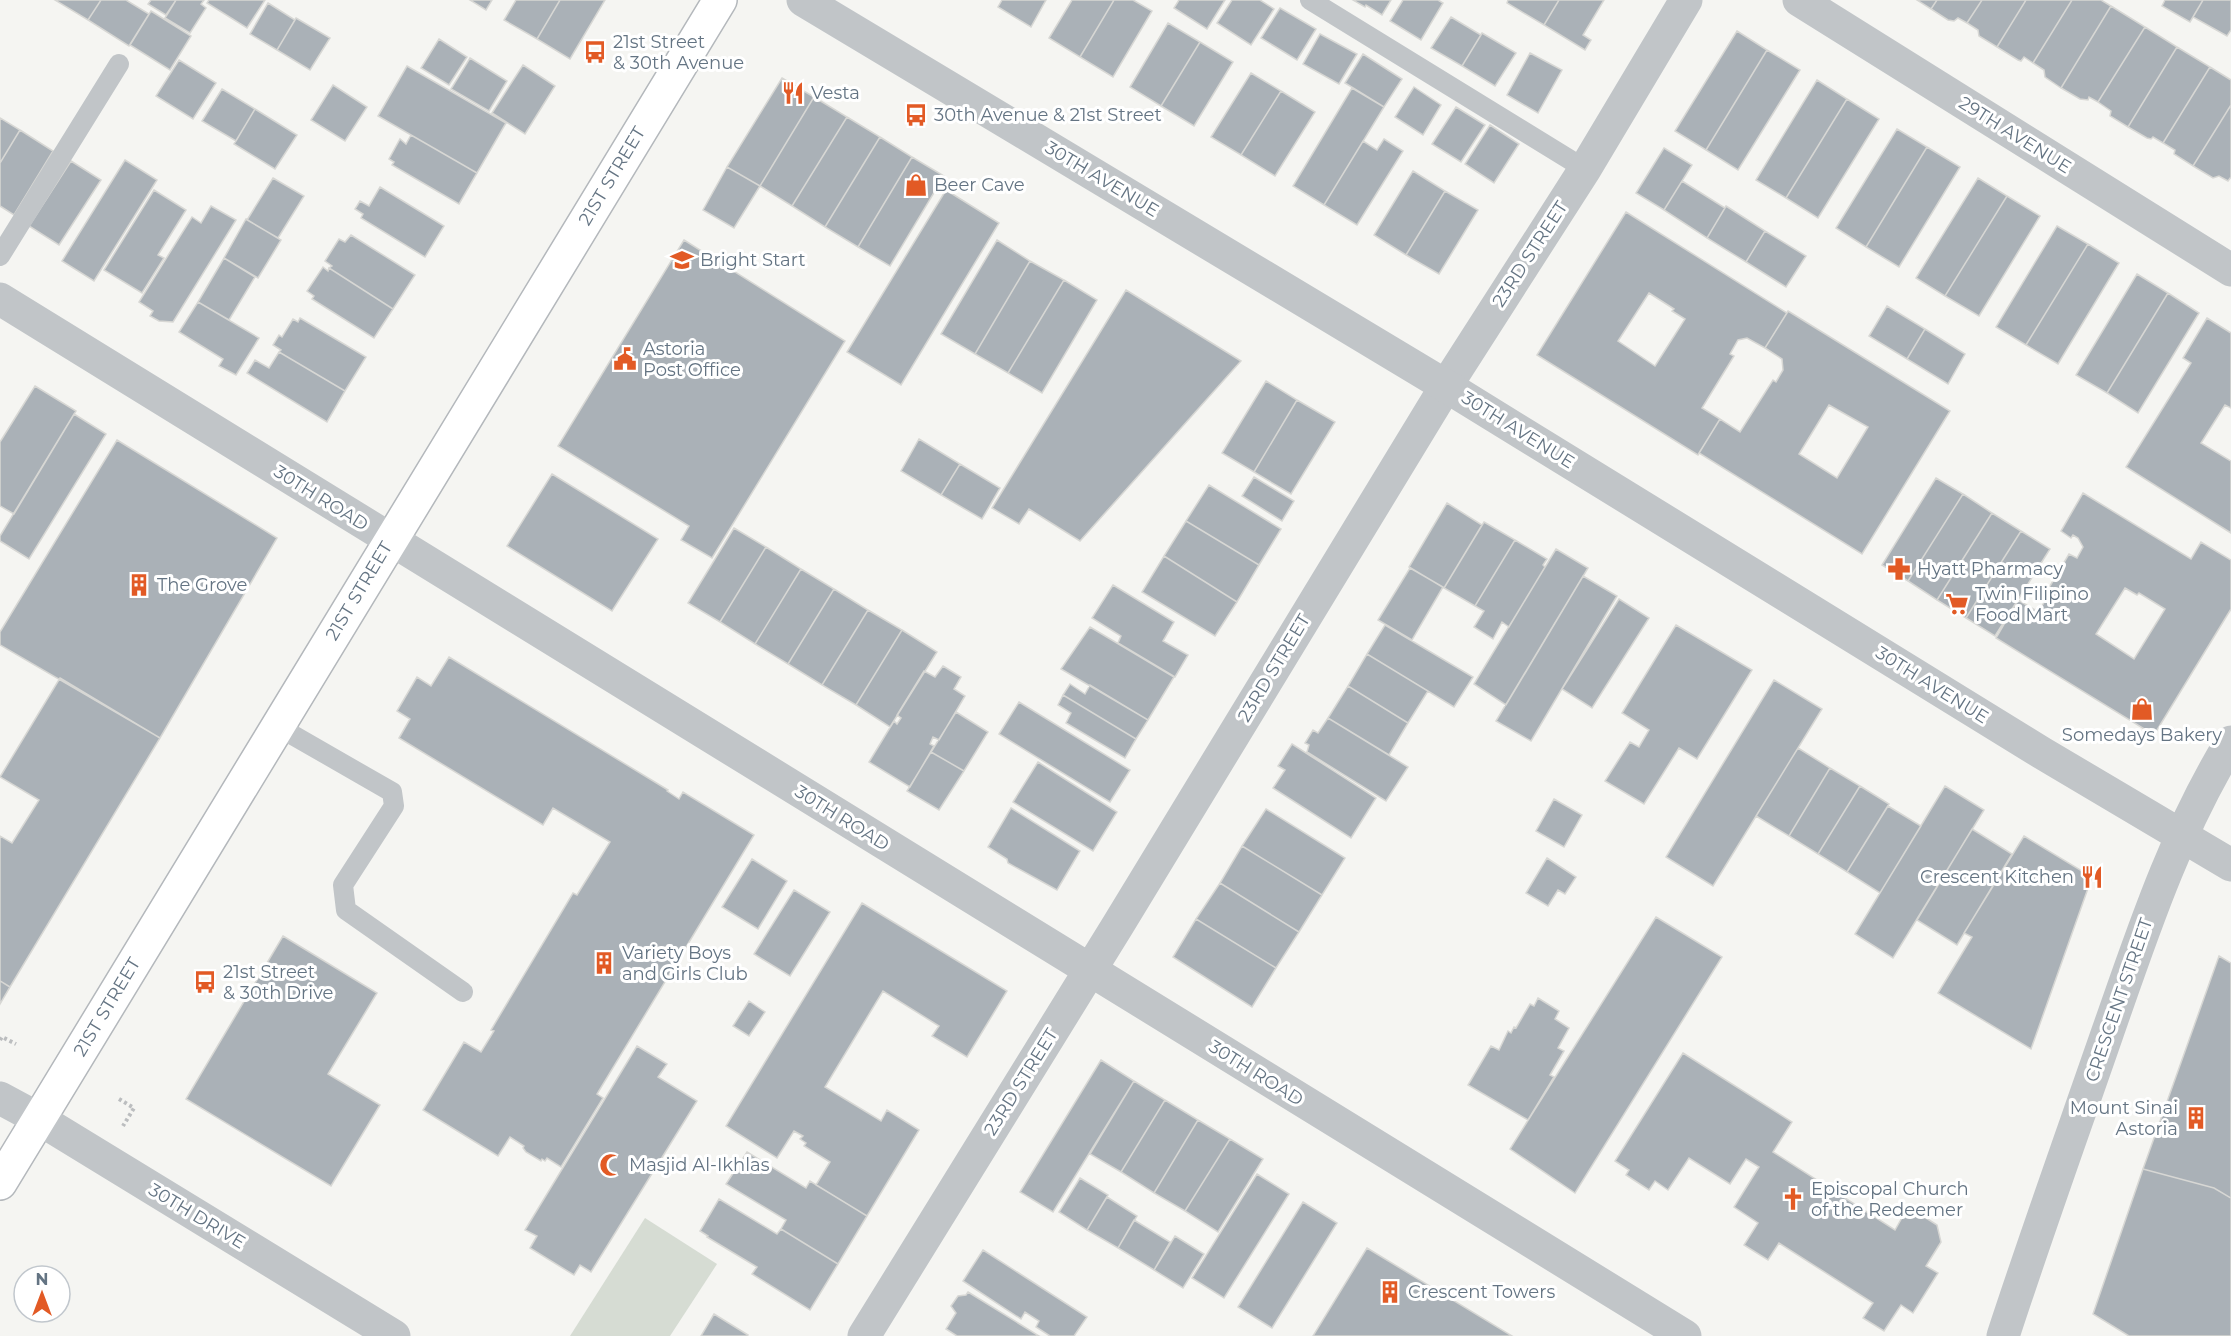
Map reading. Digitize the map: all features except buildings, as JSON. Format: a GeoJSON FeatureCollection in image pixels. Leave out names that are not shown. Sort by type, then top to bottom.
{"type":"FeatureCollection","features":[{"type":"Feature","properties":{"kind":"main road","name":"21ST STREET"},"geometry":{"type":"LineString","coordinates":[[0,1183],[720,0]]}},
{"type":"Feature","properties":{"kind":"street","name":"30TH AVENUE"},"geometry":{"type":"LineString","coordinates":[[802,0],[1446,386],[2042,753],[2231,865]]}},
{"type":"Feature","properties":{"kind":"street","name":"23RD STREET"},"geometry":{"type":"LineString","coordinates":[[864,1336],[1446,386],[1585,169],[1686,0]]}},
{"type":"Feature","properties":{"kind":"street","name":"29TH AVENUE"},"geometry":{"type":"LineString","coordinates":[[1799,0],[2231,270]]}},
{"type":"Feature","properties":{"kind":"street","name":"30TH ROAD"},"geometry":{"type":"LineString","coordinates":[[0,299],[1685,1336]]}},
{"type":"Feature","properties":{"kind":"street","name":"CRESCENT STREET"},"geometry":{"type":"LineString","coordinates":[[2003,1336],[2159,886],[2208,779],[2231,742]]}},
{"type":"Feature","properties":{"kind":"street","name":"30TH DRIVE"},"geometry":{"type":"LineString","coordinates":[[0,1098],[39,1119],[394,1336]]}},
{"type":"Feature","properties":{"kind":"lane"},"geometry":{"type":"LineString","coordinates":[[1310,0],[1585,169]]}},
{"type":"Feature","properties":{"kind":"lane"},"geometry":{"type":"LineString","coordinates":[[0,256],[119,63]]}},
{"type":"Feature","properties":{"kind":"lane"},"geometry":{"type":"LineString","coordinates":[[277,726],[392,792],[393,806],[343,885],[346,910],[463,992]]}},
{"type":"Feature","properties":{"kind":"path"},"geometry":{"type":"LineString","coordinates":[[0,1040],[2,1037],[16,1044]]}},
{"type":"Feature","properties":{"kind":"path"},"geometry":{"type":"LineString","coordinates":[[119,1099],[134,1108],[123,1126]]}},
{"type":"Feature","properties":{"kind":"shaded area"},"geometry":{"type":"Polygon","coordinates":[[[645,1218],[717,1264],[670,1336],[570,1336],[645,1218]]]}},
{"type":"Feature","properties":{"kind":"place","name":"21st Street & 30th Avenue"},"geometry":{"type":"Point","coordinates":[595,52]}},
{"type":"Feature","properties":{"kind":"place","name":"Vesta"},"geometry":{"type":"Point","coordinates":[793,93]}},
{"type":"Feature","properties":{"kind":"place","name":"30th Avenue & 21st Street"},"geometry":{"type":"Point","coordinates":[916,115]}},
{"type":"Feature","properties":{"kind":"place","name":"Beer Cave"},"geometry":{"type":"Point","coordinates":[916,185]}},
{"type":"Feature","properties":{"kind":"place","name":"Bright Start"},"geometry":{"type":"Point","coordinates":[682,260]}},
{"type":"Feature","properties":{"kind":"place","name":"Astoria Post Office"},"geometry":{"type":"Point","coordinates":[625,359]}},
{"type":"Feature","properties":{"kind":"place","name":"Hyatt Pharmacy"},"geometry":{"type":"Point","coordinates":[1899,569]}},
{"type":"Feature","properties":{"kind":"place","name":"The Grove"},"geometry":{"type":"Point","coordinates":[139,585]}},
{"type":"Feature","properties":{"kind":"place","name":"Twin Filipino Food Mart"},"geometry":{"type":"Point","coordinates":[1957,604]}},
{"type":"Feature","properties":{"kind":"place","name":"Somedays Bakery"},"geometry":{"type":"Point","coordinates":[2142,709]}},
{"type":"Feature","properties":{"kind":"place","name":"Crescent Kitchen"},"geometry":{"type":"Point","coordinates":[2092,877]}},
{"type":"Feature","properties":{"kind":"place","name":"Variety Boys and Girls Club"},"geometry":{"type":"Point","coordinates":[604,963]}},
{"type":"Feature","properties":{"kind":"place","name":"21st Street & 30th Drive"},"geometry":{"type":"Point","coordinates":[205,982]}},
{"type":"Feature","properties":{"kind":"place","name":"Mount Sinai Astoria"},"geometry":{"type":"Point","coordinates":[2196,1118]}},
{"type":"Feature","properties":{"kind":"place","name":"Masjid Al-Ikhlas"},"geometry":{"type":"Point","coordinates":[611,1165]}},
{"type":"Feature","properties":{"kind":"place","name":"Episcopal Church of the Redeemer"},"geometry":{"type":"Point","coordinates":[1793,1199]}},
{"type":"Feature","properties":{"kind":"place","name":"Crescent Towers"},"geometry":{"type":"Point","coordinates":[1390,1292]}}]}
